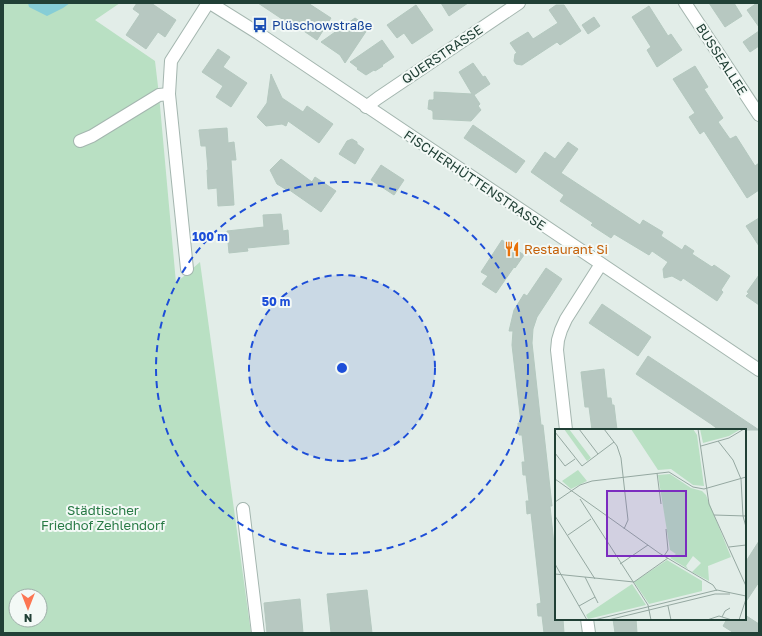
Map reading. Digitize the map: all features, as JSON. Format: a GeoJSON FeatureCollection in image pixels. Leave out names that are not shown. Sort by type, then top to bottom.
{"type":"FeatureCollection","features":[{"type":"Feature","properties":{"kind":"street"},"geometry":{"type":"LineString","coordinates":[[187,269],[169,94],[171,61],[209,3]]}},
{"type":"Feature","properties":{"kind":"street","name":"FISCHERHÜTTENSTRASSE"},"geometry":{"type":"LineString","coordinates":[[209,3],[258,33],[759,370]]}},
{"type":"Feature","properties":{"kind":"street","name":"QUERSTRASSE"},"geometry":{"type":"LineString","coordinates":[[366,107],[518,3]]}},
{"type":"Feature","properties":{"kind":"street","name":"BUSSEALLEE"},"geometry":{"type":"LineString","coordinates":[[685,3],[759,115]]}},
{"type":"Feature","properties":{"kind":"street"},"geometry":{"type":"LineString","coordinates":[[80,141],[92,136],[159,95],[169,94]]}},
{"type":"Feature","properties":{"kind":"street"},"geometry":{"type":"LineString","coordinates":[[566,429],[557,350],[558,340],[566,319],[601,264]]}},
{"type":"Feature","properties":{"kind":"street"},"geometry":{"type":"LineString","coordinates":[[243,509],[258,633]]}},
{"type":"Feature","properties":{"kind":"street"},"geometry":{"type":"LineString","coordinates":[[587,620],[589,633]]}},
{"type":"Feature","properties":{"kind":"green space","name":"Städtischer Friedhof Zehlendorf"},"geometry":{"type":"Polygon","coordinates":[[[3,3],[120,3],[95,20],[155,61],[176,283],[200,262],[251,633],[3,633],[3,3]]]}},
{"type":"Feature","properties":{"kind":"water"},"geometry":{"type":"Polygon","coordinates":[[[28,3],[70,3],[47,16],[29,7],[28,3]]]}},
{"type":"Feature","properties":{"kind":"building"},"geometry":{"type":"Polygon","coordinates":[[[137,3],[151,3],[176,20],[165,37],[158,32],[146,49],[126,35],[140,14],[133,9],[137,3]]]}},
{"type":"Feature","properties":{"kind":"building"},"geometry":{"type":"Polygon","coordinates":[[[258,3],[308,3],[331,18],[317,40],[286,19],[285,21],[258,3]]]}},
{"type":"Feature","properties":{"kind":"building"},"geometry":{"type":"Polygon","coordinates":[[[441,3],[468,3],[449,16],[441,3]]]}},
{"type":"Feature","properties":{"kind":"building"},"geometry":{"type":"Polygon","coordinates":[[[709,3],[734,3],[742,16],[725,27],[709,3]]]}},
{"type":"Feature","properties":{"kind":"building"},"geometry":{"type":"Polygon","coordinates":[[[759,3],[759,27],[747,10],[759,3]]]}},
{"type":"Feature","properties":{"kind":"building"},"geometry":{"type":"Polygon","coordinates":[[[416,5],[433,30],[412,44],[404,33],[397,38],[387,25],[416,5]]]}},
{"type":"Feature","properties":{"kind":"building"},"geometry":{"type":"Polygon","coordinates":[[[556,5],[564,5],[581,31],[560,45],[557,42],[522,65],[516,64],[514,61],[515,54],[517,53],[510,43],[528,32],[533,39],[558,23],[549,10],[556,5]]]}},
{"type":"Feature","properties":{"kind":"building"},"geometry":{"type":"Polygon","coordinates":[[[649,6],[668,36],[671,34],[682,50],[657,67],[647,50],[651,47],[632,17],[649,6]]]}},
{"type":"Feature","properties":{"kind":"building"},"geometry":{"type":"Polygon","coordinates":[[[594,17],[600,26],[588,34],[582,25],[594,17]]]}},
{"type":"Feature","properties":{"kind":"building"},"geometry":{"type":"Polygon","coordinates":[[[355,18],[369,27],[345,63],[340,55],[321,42],[355,18]]]}},
{"type":"Feature","properties":{"kind":"building"},"geometry":{"type":"Polygon","coordinates":[[[759,31],[759,46],[750,52],[743,42],[759,31]]]}},
{"type":"Feature","properties":{"kind":"building"},"geometry":{"type":"Polygon","coordinates":[[[382,40],[394,57],[382,65],[383,66],[366,75],[350,62],[382,40]]]}},
{"type":"Feature","properties":{"kind":"building"},"geometry":{"type":"Polygon","coordinates":[[[218,49],[230,57],[223,67],[247,83],[231,107],[216,97],[223,86],[202,72],[218,49]]]}},
{"type":"Feature","properties":{"kind":"building"},"geometry":{"type":"Polygon","coordinates":[[[473,63],[490,84],[474,95],[480,104],[478,106],[481,110],[471,121],[433,119],[433,111],[428,109],[429,100],[434,99],[434,92],[472,94],[459,72],[473,63]]]}},
{"type":"Feature","properties":{"kind":"building"},"geometry":{"type":"Polygon","coordinates":[[[695,66],[708,87],[704,89],[723,118],[718,122],[730,139],[736,136],[755,166],[759,163],[759,190],[747,198],[704,131],[700,134],[689,117],[695,113],[673,79],[695,66]]]}},
{"type":"Feature","properties":{"kind":"building"},"geometry":{"type":"Polygon","coordinates":[[[271,74],[282,98],[303,112],[307,106],[333,124],[319,143],[288,121],[286,126],[282,124],[266,126],[257,117],[267,103],[271,74]]]}},
{"type":"Feature","properties":{"kind":"building"},"geometry":{"type":"Polygon","coordinates":[[[473,125],[525,161],[516,173],[464,138],[473,125]]]}},
{"type":"Feature","properties":{"kind":"building"},"geometry":{"type":"Polygon","coordinates":[[[227,128],[228,143],[234,142],[236,160],[231,160],[234,205],[218,206],[217,188],[208,189],[206,146],[201,146],[199,130],[227,128]]]}},
{"type":"Feature","properties":{"kind":"building"},"geometry":{"type":"Polygon","coordinates":[[[352,139],[364,149],[355,164],[339,154],[347,141],[352,139]]]}},
{"type":"Feature","properties":{"kind":"building"},"geometry":{"type":"Polygon","coordinates":[[[568,142],[578,149],[561,173],[640,225],[643,220],[663,232],[661,236],[682,250],[685,245],[694,251],[692,254],[712,267],[714,265],[730,276],[721,290],[723,292],[717,301],[683,278],[681,281],[672,276],[664,278],[663,269],[668,262],[652,251],[649,255],[614,234],[611,238],[591,225],[593,223],[560,201],[564,195],[531,172],[545,152],[555,159],[568,142]]]}},
{"type":"Feature","properties":{"kind":"building"},"geometry":{"type":"Polygon","coordinates":[[[281,159],[312,182],[315,177],[336,191],[321,212],[288,189],[287,190],[277,184],[270,170],[281,159]]]}},
{"type":"Feature","properties":{"kind":"building"},"geometry":{"type":"Polygon","coordinates":[[[381,165],[404,180],[394,195],[371,180],[381,165]]]}},
{"type":"Feature","properties":{"kind":"building"},"geometry":{"type":"Polygon","coordinates":[[[281,214],[283,231],[288,230],[289,244],[247,248],[248,251],[229,253],[227,231],[264,227],[263,215],[281,214]]]}},
{"type":"Feature","properties":{"kind":"building"},"geometry":{"type":"Polygon","coordinates":[[[759,218],[759,246],[746,226],[759,218]]]}},
{"type":"Feature","properties":{"kind":"building"},"geometry":{"type":"Polygon","coordinates":[[[502,240],[524,255],[496,293],[482,284],[488,276],[481,272],[502,240]]]}},
{"type":"Feature","properties":{"kind":"building"},"geometry":{"type":"Polygon","coordinates":[[[546,268],[562,279],[537,317],[533,329],[532,343],[552,506],[550,506],[555,554],[555,620],[563,620],[564,633],[544,633],[542,616],[538,616],[537,604],[541,603],[531,513],[527,514],[526,501],[529,501],[526,475],[523,475],[522,462],[525,462],[522,435],[519,435],[518,423],[521,423],[512,345],[513,331],[509,331],[514,310],[524,294],[527,296],[546,268]]]}},
{"type":"Feature","properties":{"kind":"building"},"geometry":{"type":"Polygon","coordinates":[[[759,275],[759,305],[746,296],[749,293],[747,292],[759,275]]]}},
{"type":"Feature","properties":{"kind":"building"},"geometry":{"type":"Polygon","coordinates":[[[602,304],[651,337],[638,356],[589,323],[602,304]]]}},
{"type":"Feature","properties":{"kind":"building"},"geometry":{"type":"Polygon","coordinates":[[[648,356],[759,430],[718,429],[636,374],[648,356]]]}},
{"type":"Feature","properties":{"kind":"building"},"geometry":{"type":"Polygon","coordinates":[[[604,369],[607,398],[611,398],[612,405],[614,405],[617,429],[592,429],[589,407],[585,407],[581,372],[604,369]]]}},
{"type":"Feature","properties":{"kind":"building"},"geometry":{"type":"Polygon","coordinates":[[[759,541],[759,582],[746,602],[746,561],[759,541]]]}},
{"type":"Feature","properties":{"kind":"building"},"geometry":{"type":"Polygon","coordinates":[[[367,590],[372,633],[331,633],[327,594],[367,590]]]}},
{"type":"Feature","properties":{"kind":"building"},"geometry":{"type":"Polygon","coordinates":[[[300,599],[303,633],[267,633],[264,603],[300,599]]]}},
{"type":"Feature","properties":{"kind":"building"},"geometry":{"type":"Polygon","coordinates":[[[746,616],[759,624],[759,633],[734,633],[723,626],[726,620],[746,620],[746,616]]]}},
{"type":"Feature","properties":{"kind":"building"},"geometry":{"type":"Polygon","coordinates":[[[613,620],[636,620],[637,633],[615,633],[613,620]]]}},
{"type":"Feature","properties":{"kind":"place","name":"Plüschowstraße"},"geometry":{"type":"Point","coordinates":[260,25]}},
{"type":"Feature","properties":{"kind":"place","name":"Restaurant Si"},"geometry":{"type":"Point","coordinates":[512,249]}}]}
